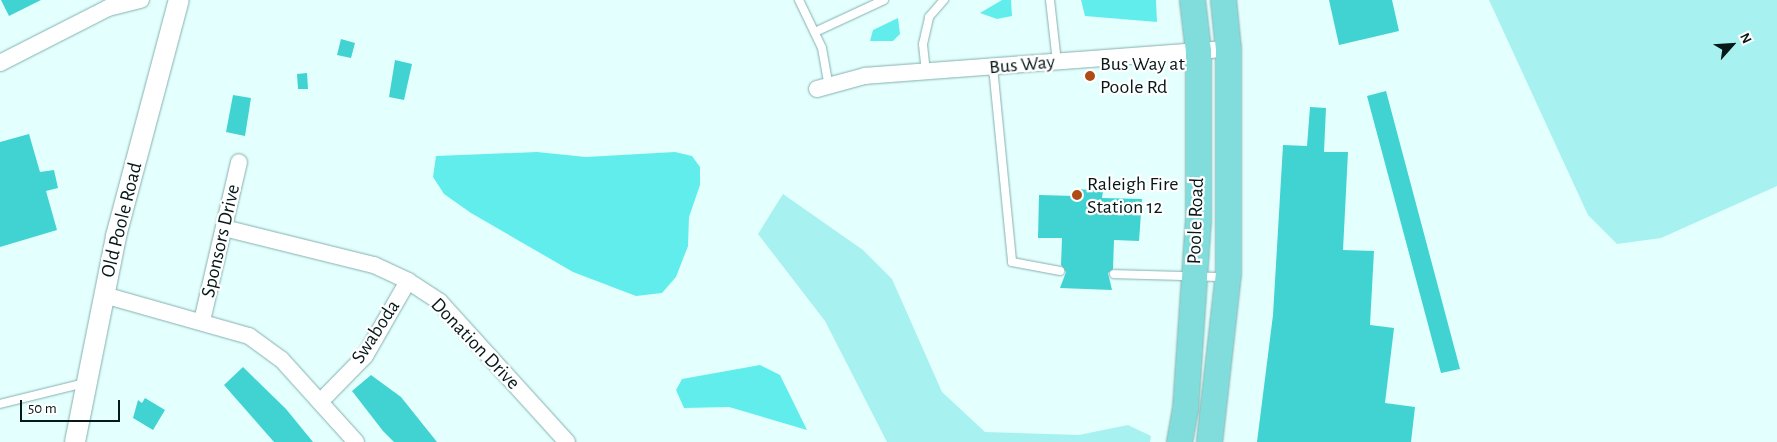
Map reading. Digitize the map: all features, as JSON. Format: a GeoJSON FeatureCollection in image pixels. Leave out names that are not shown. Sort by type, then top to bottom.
{"type":"FeatureCollection","features":[{"type":"Feature","properties":{"kind":"main road","name":"Poole Road"},"geometry":{"type":"LineString","coordinates":[[1179,442],[1194,275],[1198,51],[1192,0]]}},
{"type":"Feature","properties":{"kind":"main road","name":"Poole Road"},"geometry":{"type":"LineString","coordinates":[[1210,442],[1227,277],[1228,50],[1223,0]]}},
{"type":"Feature","properties":{"kind":"street"},"geometry":{"type":"LineString","coordinates":[[0,64],[108,8],[141,0]]}},
{"type":"Feature","properties":{"kind":"street","name":"Old Poole Road"},"geometry":{"type":"LineString","coordinates":[[75,442],[104,295],[179,0]]}},
{"type":"Feature","properties":{"kind":"street","name":"Bus Way"},"geometry":{"type":"LineString","coordinates":[[823,87],[865,76],[1228,50]]}},
{"type":"Feature","properties":{"kind":"street","name":"Sponsors Drive"},"geometry":{"type":"LineString","coordinates":[[202,321],[239,162]]}},
{"type":"Feature","properties":{"kind":"street","name":"Donation Drive"},"geometry":{"type":"LineString","coordinates":[[224,228],[374,265],[408,281],[440,302],[567,442]]}},
{"type":"Feature","properties":{"kind":"street","name":"Swaboda"},"geometry":{"type":"LineString","coordinates":[[320,402],[365,356],[408,281]]}},
{"type":"Feature","properties":{"kind":"street"},"geometry":{"type":"LineString","coordinates":[[104,295],[202,321],[249,336],[269,348],[356,442]]}},
{"type":"Feature","properties":{"kind":"lane"},"geometry":{"type":"LineString","coordinates":[[799,0],[816,32],[823,87]]}},
{"type":"Feature","properties":{"kind":"lane"},"geometry":{"type":"LineString","coordinates":[[816,32],[884,0]]}},
{"type":"Feature","properties":{"kind":"lane"},"geometry":{"type":"LineString","coordinates":[[926,73],[923,44],[929,17],[944,0]]}},
{"type":"Feature","properties":{"kind":"lane"},"geometry":{"type":"LineString","coordinates":[[1050,0],[1057,62]]}},
{"type":"Feature","properties":{"kind":"lane"},"geometry":{"type":"LineString","coordinates":[[993,67],[1012,262],[1060,271]]}},
{"type":"Feature","properties":{"kind":"lane"},"geometry":{"type":"LineString","coordinates":[[1114,274],[1227,277]]}},
{"type":"Feature","properties":{"kind":"lane"},"geometry":{"type":"LineString","coordinates":[[0,404],[86,383]]}},
{"type":"Feature","properties":{"kind":"shaded area"},"geometry":{"type":"Polygon","coordinates":[[[1002,0],[1011,0],[1012,16],[997,19],[980,13],[1002,0]]]}},
{"type":"Feature","properties":{"kind":"shaded area"},"geometry":{"type":"Polygon","coordinates":[[[1081,0],[1156,0],[1157,22],[1085,16],[1081,0]]]}},
{"type":"Feature","properties":{"kind":"shaded area"},"geometry":{"type":"Polygon","coordinates":[[[1489,0],[1777,0],[1777,186],[1661,238],[1617,244],[1588,215],[1489,0]]]}},
{"type":"Feature","properties":{"kind":"shaded area"},"geometry":{"type":"Polygon","coordinates":[[[898,18],[900,34],[893,41],[870,41],[873,30],[898,18]]]}},
{"type":"Feature","properties":{"kind":"shaded area"},"geometry":{"type":"Polygon","coordinates":[[[537,152],[586,157],[675,152],[692,156],[700,167],[700,185],[689,217],[688,246],[676,277],[662,293],[636,296],[573,272],[471,213],[444,194],[433,177],[436,156],[537,152]]]}},
{"type":"Feature","properties":{"kind":"shaded area"},"geometry":{"type":"Polygon","coordinates":[[[783,194],[863,250],[892,279],[942,392],[985,432],[1079,435],[1128,425],[1151,436],[1150,442],[887,442],[825,321],[758,234],[783,194]]]}},
{"type":"Feature","properties":{"kind":"shaded area"},"geometry":{"type":"Polygon","coordinates":[[[760,365],[780,375],[807,430],[729,407],[684,408],[676,390],[682,379],[760,365]]]}},
{"type":"Feature","properties":{"kind":"building"},"geometry":{"type":"Polygon","coordinates":[[[1,0],[41,0],[9,16],[1,0]]]}},
{"type":"Feature","properties":{"kind":"building"},"geometry":{"type":"Polygon","coordinates":[[[1329,0],[1392,0],[1399,31],[1339,45],[1329,0]]]}},
{"type":"Feature","properties":{"kind":"building"},"geometry":{"type":"Polygon","coordinates":[[[341,39],[355,43],[351,58],[337,55],[341,39]]]}},
{"type":"Feature","properties":{"kind":"building"},"geometry":{"type":"Polygon","coordinates":[[[395,60],[412,64],[404,100],[389,97],[395,60]]]}},
{"type":"Feature","properties":{"kind":"building"},"geometry":{"type":"Polygon","coordinates":[[[307,73],[308,89],[298,89],[297,74],[307,73]]]}},
{"type":"Feature","properties":{"kind":"building"},"geometry":{"type":"Polygon","coordinates":[[[1386,91],[1460,369],[1441,373],[1367,96],[1386,91]]]}},
{"type":"Feature","properties":{"kind":"building"},"geometry":{"type":"Polygon","coordinates":[[[233,95],[251,98],[245,136],[226,132],[233,95]]]}},
{"type":"Feature","properties":{"kind":"building"},"geometry":{"type":"Polygon","coordinates":[[[1310,107],[1326,108],[1324,152],[1348,152],[1343,250],[1374,251],[1370,325],[1394,328],[1385,403],[1415,407],[1411,442],[1257,442],[1273,315],[1283,145],[1307,146],[1310,107]]]}},
{"type":"Feature","properties":{"kind":"building"},"geometry":{"type":"Polygon","coordinates":[[[29,134],[40,172],[54,170],[58,188],[46,191],[57,230],[0,247],[0,142],[29,134]]]}},
{"type":"Feature","properties":{"kind":"building"},"geometry":{"type":"Polygon","coordinates":[[[1077,189],[1103,191],[1102,198],[1142,199],[1139,241],[1114,240],[1113,269],[1108,273],[1112,290],[1060,288],[1066,272],[1061,265],[1062,238],[1038,238],[1039,195],[1076,196],[1077,189]]]}},
{"type":"Feature","properties":{"kind":"building"},"geometry":{"type":"Polygon","coordinates":[[[243,367],[286,409],[313,442],[274,442],[224,385],[243,367]]]}},
{"type":"Feature","properties":{"kind":"building"},"geometry":{"type":"Polygon","coordinates":[[[371,375],[401,397],[437,442],[394,442],[383,431],[352,391],[371,375]]]}},
{"type":"Feature","properties":{"kind":"building"},"geometry":{"type":"Polygon","coordinates":[[[145,398],[165,410],[153,430],[133,418],[138,400],[142,403],[145,398]]]}},
{"type":"Feature","properties":{"kind":"place","name":"Bus Way at Poole Rd"},"geometry":{"type":"Point","coordinates":[1090,76]}},
{"type":"Feature","properties":{"kind":"place","name":"Raleigh Fire Station 12"},"geometry":{"type":"Point","coordinates":[1077,195]}}]}
